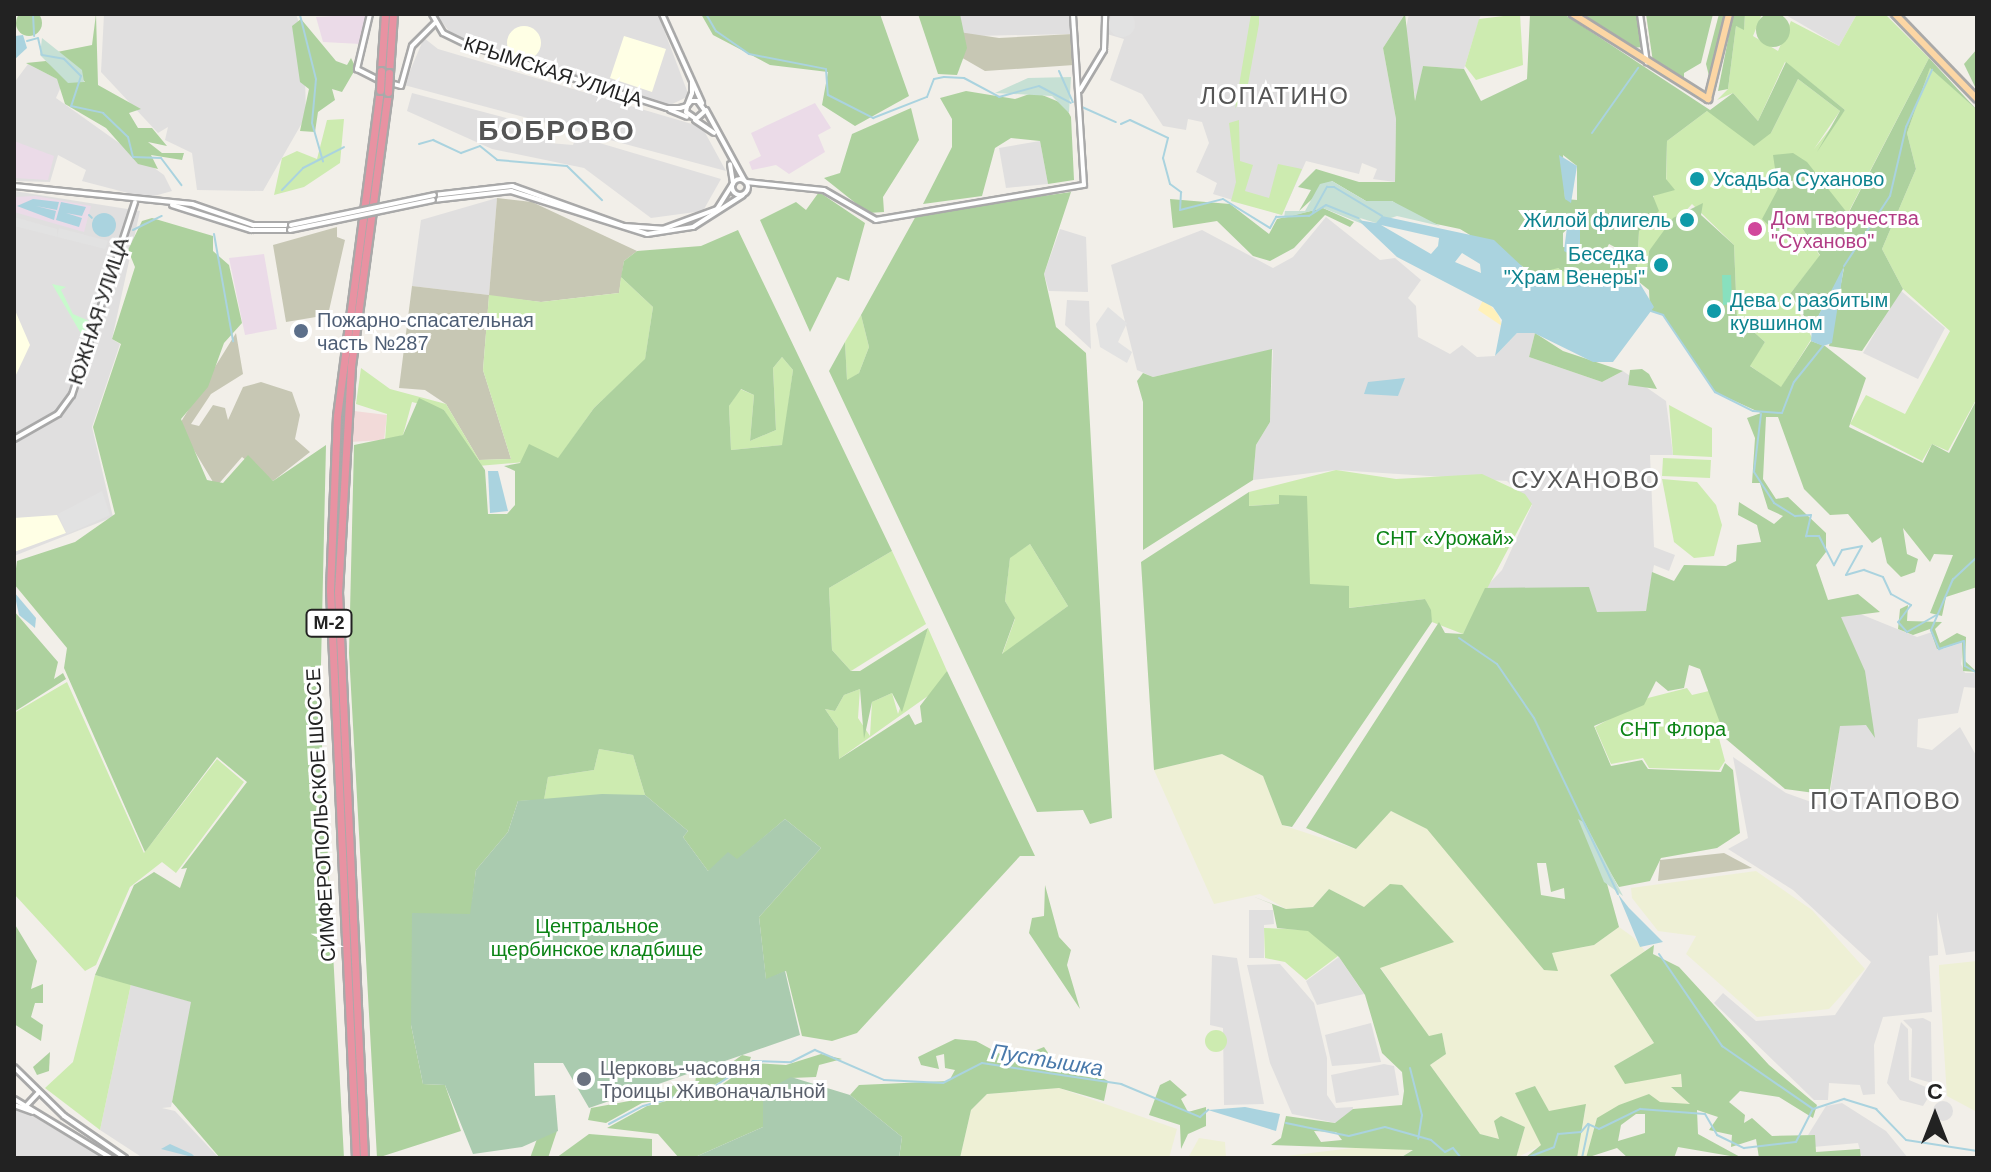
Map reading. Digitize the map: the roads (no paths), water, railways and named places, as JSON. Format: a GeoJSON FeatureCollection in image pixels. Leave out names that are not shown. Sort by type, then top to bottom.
{"type":"FeatureCollection","features":[{"type":"Feature","properties":{"kind":"highway","name":"М-2"},"geometry":{"type":"LineString","coordinates":[[384,91],[385,14]]}},
{"type":"Feature","properties":{"kind":"highway","name":"М-2"},"geometry":{"type":"LineString","coordinates":[[385,72],[393,14]]}},
{"type":"Feature","properties":{"kind":"highway","name":"СИМФЕРОПОЛЬСКОЕ ШОССЕ"},"geometry":{"type":"LineString","coordinates":[[356,1158],[330,577],[340,393],[384,91]]}},
{"type":"Feature","properties":{"kind":"highway","name":"СИМФЕРОПОЛЬСКОЕ ШОССЕ"},"geometry":{"type":"LineString","coordinates":[[364,1158],[338,592],[351,366],[384,91]]}},
{"type":"Feature","properties":{"kind":"main road"},"geometry":{"type":"LineString","coordinates":[[1573,14],[1647,63],[1711,98],[1729,14]]}},
{"type":"Feature","properties":{"kind":"main road"},"geometry":{"type":"LineString","coordinates":[[1895,14],[1977,99]]}},
{"type":"Feature","properties":{"kind":"street"},"geometry":{"type":"LineString","coordinates":[[370,14],[358,72],[401,86],[412,46],[435,23],[432,14]]}},
{"type":"Feature","properties":{"kind":"street"},"geometry":{"type":"LineString","coordinates":[[662,14],[730,164],[733,183],[744,194]]}},
{"type":"Feature","properties":{"kind":"street"},"geometry":{"type":"LineString","coordinates":[[433,198],[511,191],[647,234],[693,227],[744,194],[759,188],[807,185],[824,190],[876,220],[1084,185],[1073,14]]}},
{"type":"Feature","properties":{"kind":"street"},"geometry":{"type":"LineString","coordinates":[[1078,104],[1092,67],[1104,50],[1105,14]]}},
{"type":"Feature","properties":{"kind":"street"},"geometry":{"type":"LineString","coordinates":[[1640,14],[1647,63]]}},
{"type":"Feature","properties":{"kind":"street","name":"КРЫМСКАЯ УЛИЦА"},"geometry":{"type":"LineString","coordinates":[[435,23],[460,43],[667,108],[703,105]]}},
{"type":"Feature","properties":{"kind":"street"},"geometry":{"type":"LineString","coordinates":[[1075,60],[1081,70],[1092,67]]}},
{"type":"Feature","properties":{"kind":"street"},"geometry":{"type":"LineString","coordinates":[[692,82],[687,106],[692,119]]}},
{"type":"Feature","properties":{"kind":"street"},"geometry":{"type":"LineString","coordinates":[[692,119],[703,116],[703,105]]}},
{"type":"Feature","properties":{"kind":"street"},"geometry":{"type":"LineString","coordinates":[[667,108],[692,119],[719,139]]}},
{"type":"Feature","properties":{"kind":"street"},"geometry":{"type":"LineString","coordinates":[[730,164],[745,181],[759,188]]}},
{"type":"Feature","properties":{"kind":"street"},"geometry":{"type":"LineString","coordinates":[[14,186],[166,204],[251,230],[291,228],[433,198],[512,186],[624,226],[663,229],[712,214],[733,183],[745,181]]}},
{"type":"Feature","properties":{"kind":"street"},"geometry":{"type":"LineString","coordinates":[[744,194],[745,181]]}},
{"type":"Feature","properties":{"kind":"street","name":"ЮЖНАЯ УЛИЦА"},"geometry":{"type":"LineString","coordinates":[[14,439],[68,402],[135,202]]}},
{"type":"Feature","properties":{"kind":"street"},"geometry":{"type":"LineString","coordinates":[[14,1067],[38,1093],[125,1158]]}},
{"type":"Feature","properties":{"kind":"street"},"geometry":{"type":"LineString","coordinates":[[24,1107],[38,1093]]}},
{"type":"Feature","properties":{"kind":"street"},"geometry":{"type":"LineString","coordinates":[[14,1102],[111,1158]]}},
{"type":"Feature","properties":{"kind":"water"},"geometry":{"type":"Polygon","coordinates":[[[23,35],[27,48],[14,60],[15,36],[23,35]]]}},
{"type":"Feature","properties":{"kind":"water"},"geometry":{"type":"Polygon","coordinates":[[[1559,155],[1577,166],[1571,203],[1565,199],[1559,155]]]}},
{"type":"Feature","properties":{"kind":"water"},"geometry":{"type":"Polygon","coordinates":[[[33,199],[59,202],[57,210],[36,206],[56,211],[54,220],[17,206],[33,199]]]}},
{"type":"Feature","properties":{"kind":"water"},"geometry":{"type":"Polygon","coordinates":[[[61,202],[86,207],[82,216],[66,213],[82,218],[79,227],[56,220],[61,202]]]}},
{"type":"Feature","properties":{"kind":"water"},"geometry":{"type":"Polygon","coordinates":[[[104,213],[113,216],[116,225],[113,234],[104,237],[95,234],[92,225],[95,216],[104,213]]]}},
{"type":"Feature","properties":{"kind":"water"},"geometry":{"type":"Polygon","coordinates":[[[1382,216],[1494,240],[1544,287],[1576,285],[1584,274],[1618,285],[1639,282],[1654,307],[1613,362],[1593,362],[1534,333],[1517,333],[1495,356],[1502,320],[1493,307],[1397,257],[1358,220],[1376,223],[1382,216]],[[1381,225],[1431,254],[1438,246],[1439,238],[1381,225]],[[1462,253],[1455,262],[1481,273],[1480,264],[1462,253]]]}},
{"type":"Feature","properties":{"kind":"water"},"geometry":{"type":"Polygon","coordinates":[[[1568,219],[1580,221],[1580,260],[1564,251],[1568,219]]]}},
{"type":"Feature","properties":{"kind":"water"},"geometry":{"type":"Polygon","coordinates":[[[1844,266],[1832,343],[1823,346],[1811,341],[1812,328],[1844,266]]]}},
{"type":"Feature","properties":{"kind":"water"},"geometry":{"type":"Polygon","coordinates":[[[1405,378],[1398,396],[1364,394],[1368,382],[1405,378]]]}},
{"type":"Feature","properties":{"kind":"water"},"geometry":{"type":"Polygon","coordinates":[[[488,471],[498,471],[508,511],[490,513],[488,471]]]}},
{"type":"Feature","properties":{"kind":"water"},"geometry":{"type":"Polygon","coordinates":[[[14,592],[36,618],[35,628],[19,615],[14,592]]]}},
{"type":"Feature","properties":{"kind":"water"},"geometry":{"type":"Polygon","coordinates":[[[1618,894],[1629,908],[1663,942],[1640,947],[1618,894]]]}},
{"type":"Feature","properties":{"kind":"water"},"geometry":{"type":"Polygon","coordinates":[[[1245,1107],[1280,1114],[1276,1131],[1208,1110],[1245,1107]]]}},
{"type":"Feature","properties":{"kind":"water"},"geometry":{"type":"Polygon","coordinates":[[[170,1144],[192,1154],[196,1158],[161,1149],[170,1144]]]}},
{"type":"Feature","properties":{"kind":"waterway"},"geometry":{"type":"LineString","coordinates":[[33,14],[34,36]]}},
{"type":"Feature","properties":{"kind":"waterway"},"geometry":{"type":"LineString","coordinates":[[706,14],[716,31],[749,54],[826,69],[828,95],[873,118],[927,97],[934,79],[944,77],[964,78],[999,97],[1039,86],[1071,103]]}},
{"type":"Feature","properties":{"kind":"waterway"},"geometry":{"type":"LineString","coordinates":[[300,15],[316,79],[312,123],[323,161]]}},
{"type":"Feature","properties":{"kind":"waterway"},"geometry":{"type":"LineString","coordinates":[[27,41],[38,38],[42,55],[64,59],[81,76],[71,106],[103,113],[128,137],[133,157],[161,158],[181,185]]}},
{"type":"Feature","properties":{"kind":"waterway"},"geometry":{"type":"LineString","coordinates":[[1592,133],[1638,68]]}},
{"type":"Feature","properties":{"kind":"waterway"},"geometry":{"type":"LineString","coordinates":[[1844,266],[1890,196],[1906,127],[1932,70]]}},
{"type":"Feature","properties":{"kind":"waterway"},"geometry":{"type":"LineString","coordinates":[[1059,71],[1073,102]]}},
{"type":"Feature","properties":{"kind":"waterway"},"geometry":{"type":"LineString","coordinates":[[1082,107],[1116,122]]}},
{"type":"Feature","properties":{"kind":"waterway"},"geometry":{"type":"LineString","coordinates":[[1121,124],[1130,120],[1168,138],[1163,158],[1170,184],[1181,192],[1180,210],[1223,199],[1270,228],[1276,217],[1309,216],[1326,205],[1358,218]]}},
{"type":"Feature","properties":{"kind":"waterway"},"geometry":{"type":"LineString","coordinates":[[419,144],[433,140],[461,153],[480,146],[497,160],[567,166],[602,200]]}},
{"type":"Feature","properties":{"kind":"waterway"},"geometry":{"type":"LineString","coordinates":[[282,190],[303,168],[344,147]]}},
{"type":"Feature","properties":{"kind":"waterway"},"geometry":{"type":"LineString","coordinates":[[1313,212],[1327,187],[1334,187],[1382,216]]}},
{"type":"Feature","properties":{"kind":"waterway"},"geometry":{"type":"LineString","coordinates":[[89,215],[92,218]]}},
{"type":"Feature","properties":{"kind":"waterway"},"geometry":{"type":"LineString","coordinates":[[133,230],[162,216]]}},
{"type":"Feature","properties":{"kind":"waterway"},"geometry":{"type":"LineString","coordinates":[[214,234],[233,341]]}},
{"type":"Feature","properties":{"kind":"waterway"},"geometry":{"type":"LineString","coordinates":[[1651,311],[1663,315],[1715,392],[1753,411],[1782,413],[1794,382],[1823,346]]}},
{"type":"Feature","properties":{"kind":"waterway"},"geometry":{"type":"LineString","coordinates":[[1761,414],[1754,472],[1774,503],[1795,516],[1811,515],[1806,536],[1819,536],[1834,565],[1842,550],[1862,546],[1846,575],[1864,570],[1883,577],[1891,594],[1911,605],[1898,622],[1907,632],[1936,615]]}},
{"type":"Feature","properties":{"kind":"waterway"},"geometry":{"type":"LineString","coordinates":[[1977,557],[1953,579],[1931,630],[1939,649],[1964,641],[1965,666],[1977,673]]}},
{"type":"Feature","properties":{"kind":"waterway"},"geometry":{"type":"LineString","coordinates":[[1459,638],[1497,664],[1534,718],[1618,894]]}},
{"type":"Feature","properties":{"kind":"waterway"},"geometry":{"type":"LineString","coordinates":[[1659,954],[1722,1046],[1813,1109]]}},
{"type":"Feature","properties":{"kind":"waterway","name":"Пустышка"},"geometry":{"type":"LineString","coordinates":[[609,1124],[643,1106],[715,1086],[753,1061],[791,1062],[815,1050],[884,1080],[943,1083],[982,1063],[1121,1084],[1200,1117],[1208,1110]]}},
{"type":"Feature","properties":{"kind":"waterway"},"geometry":{"type":"LineString","coordinates":[[1410,1068],[1422,1115],[1418,1139]]}},
{"type":"Feature","properties":{"kind":"waterway","name":"Пустышка"},"geometry":{"type":"LineString","coordinates":[[1526,1158],[1554,1147],[1558,1134],[1581,1132],[1588,1124],[1599,1129],[1640,1109],[1705,1114],[1717,1135],[1744,1148],[1796,1142],[1813,1109],[1844,1099],[1876,1109],[1906,1140],[1977,1151]]}},
{"type":"Feature","properties":{"kind":"waterway","name":"Пустышка"},"geometry":{"type":"LineString","coordinates":[[1286,1123],[1349,1136],[1385,1127],[1431,1140],[1445,1152],[1453,1148],[1461,1158]]}},
{"type":"Feature","properties":{"kind":"waterway"},"geometry":{"type":"LineString","coordinates":[[1582,1158],[1589,1125]]}},
{"type":"Feature","properties":{"kind":"place","name":"Усадьба Суханово"},"geometry":{"type":"Point","coordinates":[1697,179]}},
{"type":"Feature","properties":{"kind":"place","name":"Жилой флигель"},"geometry":{"type":"Point","coordinates":[1687,220]}},
{"type":"Feature","properties":{"kind":"place","name":"Дом творчества \"Суханово\""},"geometry":{"type":"Point","coordinates":[1755,229]}},
{"type":"Feature","properties":{"kind":"place","name":"Беседка \"Храм Венеры\""},"geometry":{"type":"Point","coordinates":[1661,265]}},
{"type":"Feature","properties":{"kind":"place","name":"Дева с разбитым кувшином"},"geometry":{"type":"Point","coordinates":[1714,311]}},
{"type":"Feature","properties":{"kind":"place","name":"Пожарно-спасательная часть №287"},"geometry":{"type":"Point","coordinates":[301,331]}},
{"type":"Feature","properties":{"kind":"place","name":"Церковь-часовня Троицы Живоначальной"},"geometry":{"type":"Point","coordinates":[584,1079]}},
{"type":"Feature","properties":{"kind":"district","name":"ЛОПАТИНО"},"geometry":{"type":"Point","coordinates":[1275,96]}},
{"type":"Feature","properties":{"kind":"district","name":"БОБРОВО"},"geometry":{"type":"Point","coordinates":[557,131]}},
{"type":"Feature","properties":{"kind":"district","name":"СУХАНОВО"},"geometry":{"type":"Point","coordinates":[1586,480]}},
{"type":"Feature","properties":{"kind":"district","name":"ПОТАПОВО"},"geometry":{"type":"Point","coordinates":[1886,801]}},
{"type":"Feature","properties":{"kind":"park label","name":"СНТ «Урожай»"},"geometry":{"type":"Point","coordinates":[1445,538]}},
{"type":"Feature","properties":{"kind":"park label","name":"СНТ Флора"},"geometry":{"type":"Point","coordinates":[1673,729]}},
{"type":"Feature","properties":{"kind":"park label","name":"Центральное щербинское кладбище"},"geometry":{"type":"Point","coordinates":[597,938]}}]}
